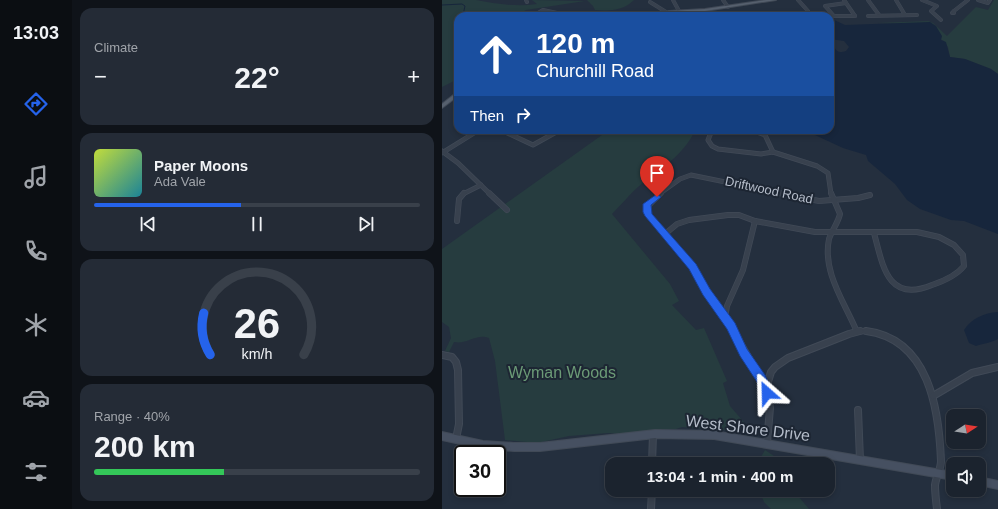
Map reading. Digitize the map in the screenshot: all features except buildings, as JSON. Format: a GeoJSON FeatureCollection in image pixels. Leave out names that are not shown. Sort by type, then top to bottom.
{"type":"FeatureCollection","features":[{"type":"Feature","properties":{"kind":"main road"},"geometry":{"type":"LineString","coordinates":[[666,12],[701,10],[774,0]]}},
{"type":"Feature","properties":{"kind":"main road"},"geometry":{"type":"LineString","coordinates":[[442,106],[454,97]]}},
{"type":"Feature","properties":{"kind":"main road","name":"West Shore Drive"},"geometry":{"type":"LineString","coordinates":[[442,436],[498,447],[527,447],[653,434],[714,435],[946,475]]}},
{"type":"Feature","properties":{"kind":"main road"},"geometry":{"type":"LineString","coordinates":[[986,483],[998,486]]}},
{"type":"Feature","properties":{"kind":"street"},"geometry":{"type":"LineString","coordinates":[[673,0],[679,11]]}},
{"type":"Feature","properties":{"kind":"street"},"geometry":{"type":"LineString","coordinates":[[723,0],[728,7]]}},
{"type":"Feature","properties":{"kind":"street"},"geometry":{"type":"LineString","coordinates":[[798,0],[808,11]]}},
{"type":"Feature","properties":{"kind":"street"},"geometry":{"type":"LineString","coordinates":[[834,16],[855,16],[844,0]]}},
{"type":"Feature","properties":{"kind":"street"},"geometry":{"type":"LineString","coordinates":[[868,0],[879,15]]}},
{"type":"Feature","properties":{"kind":"street"},"geometry":{"type":"LineString","coordinates":[[896,0],[905,15]]}},
{"type":"Feature","properties":{"kind":"street"},"geometry":{"type":"LineString","coordinates":[[922,0],[937,6],[931,11],[941,20]]}},
{"type":"Feature","properties":{"kind":"street"},"geometry":{"type":"LineString","coordinates":[[929,3],[936,0]]}},
{"type":"Feature","properties":{"kind":"street"},"geometry":{"type":"LineString","coordinates":[[954,11],[968,0]]}},
{"type":"Feature","properties":{"kind":"street"},"geometry":{"type":"LineString","coordinates":[[978,0],[988,3],[990,0]]}},
{"type":"Feature","properties":{"kind":"street"},"geometry":{"type":"LineString","coordinates":[[650,2],[666,12]]}},
{"type":"Feature","properties":{"kind":"street"},"geometry":{"type":"LineString","coordinates":[[830,12],[825,6],[846,3]]}},
{"type":"Feature","properties":{"kind":"street"},"geometry":{"type":"LineString","coordinates":[[540,12],[543,10],[552,12]]}},
{"type":"Feature","properties":{"kind":"street"},"geometry":{"type":"LineString","coordinates":[[868,16],[917,15]]}},
{"type":"Feature","properties":{"kind":"street"},"geometry":{"type":"LineString","coordinates":[[472,134],[443,152],[507,210]]}},
{"type":"Feature","properties":{"kind":"street"},"geometry":{"type":"LineString","coordinates":[[510,134],[533,145],[553,134]]}},
{"type":"Feature","properties":{"kind":"street"},"geometry":{"type":"LineString","coordinates":[[711,134],[709,142],[718,149],[761,154],[773,152],[824,169],[829,176],[829,189],[840,210],[840,217],[831,233],[828,251],[830,276],[856,332]]}},
{"type":"Feature","properties":{"kind":"street"},"geometry":{"type":"LineString","coordinates":[[761,134],[764,135],[773,152]]}},
{"type":"Feature","properties":{"kind":"street","name":"Driftwood Road"},"geometry":{"type":"LineString","coordinates":[[665,234],[649,216],[647,212],[647,204],[681,178],[691,175],[819,201],[858,198],[870,195]]}},
{"type":"Feature","properties":{"kind":"street"},"geometry":{"type":"LineString","coordinates":[[457,221],[458,199],[464,193],[481,186]]}},
{"type":"Feature","properties":{"kind":"street"},"geometry":{"type":"LineString","coordinates":[[767,443],[770,408],[767,393],[761,379],[746,357],[725,318],[707,292],[693,266],[665,234],[682,222],[705,216],[739,215],[754,221],[805,231],[831,233],[874,232],[917,232],[939,236],[950,242],[961,252],[964,266],[959,271],[924,289],[913,291],[902,288],[893,282],[885,273],[874,232]]}},
{"type":"Feature","properties":{"kind":"street"},"geometry":{"type":"LineString","coordinates":[[725,318],[727,306],[743,270],[754,221]]}},
{"type":"Feature","properties":{"kind":"street"},"geometry":{"type":"LineString","coordinates":[[767,393],[771,372],[780,362],[856,332],[868,331],[878,333],[902,347],[925,374],[933,396],[941,463],[935,484],[937,509]]}},
{"type":"Feature","properties":{"kind":"street"},"geometry":{"type":"LineString","coordinates":[[442,355],[452,356],[458,366],[460,424],[456,439]]}},
{"type":"Feature","properties":{"kind":"street"},"geometry":{"type":"LineString","coordinates":[[933,396],[985,368],[998,367]]}},
{"type":"Feature","properties":{"kind":"street"},"geometry":{"type":"LineString","coordinates":[[858,410],[860,460]]}},
{"type":"Feature","properties":{"kind":"street"},"geometry":{"type":"LineString","coordinates":[[652,457],[653,434]]}},
{"type":"Feature","properties":{"kind":"street"},"geometry":{"type":"LineString","coordinates":[[651,509],[652,497]]}},
{"type":"Feature","properties":{"kind":"green space"},"geometry":{"type":"Polygon","coordinates":[[[442,0],[476,0],[514,5],[537,4],[532,0],[585,1],[526,10],[522,12],[454,12],[454,81],[442,87],[442,0]]]}},
{"type":"Feature","properties":{"kind":"green space"},"geometry":{"type":"Polygon","coordinates":[[[587,0],[634,0],[630,4],[616,10],[595,10],[587,0]]]}},
{"type":"Feature","properties":{"kind":"green space"},"geometry":{"type":"Polygon","coordinates":[[[994,0],[998,0],[998,74],[991,69],[965,59],[950,57],[948,47],[944,41],[912,24],[877,23],[928,21],[933,23],[947,36],[976,7],[988,10],[994,0]]]}},
{"type":"Feature","properties":{"kind":"green space","name":"Wyman Woods"},"geometry":{"type":"Polygon","coordinates":[[[603,134],[693,134],[678,155],[631,193],[612,214],[670,284],[679,301],[672,305],[696,330],[704,328],[727,381],[723,383],[730,406],[755,435],[735,431],[682,427],[676,429],[621,434],[608,433],[569,436],[537,443],[505,440],[495,361],[489,338],[480,337],[463,342],[454,342],[449,352],[445,351],[451,338],[449,327],[442,322],[442,249],[603,134]]]}},
{"type":"Feature","properties":{"kind":"green space"},"geometry":{"type":"Polygon","coordinates":[[[765,450],[774,457],[761,457],[765,450]]]}},
{"type":"Feature","properties":{"kind":"green space"},"geometry":{"type":"Polygon","coordinates":[[[762,497],[799,497],[809,509],[771,509],[764,502],[762,497]]]}},
{"type":"Feature","properties":{"kind":"water"},"geometry":{"type":"Polygon","coordinates":[[[834,20],[845,25],[930,22],[936,26],[942,36],[941,40],[946,42],[950,57],[965,59],[991,69],[998,74],[998,234],[964,221],[951,220],[920,209],[907,200],[895,184],[868,161],[866,155],[843,148],[813,134],[834,134],[834,48],[839,52],[846,51],[849,47],[844,41],[834,40],[834,20]]]}},
{"type":"Feature","properties":{"kind":"water"},"geometry":{"type":"Polygon","coordinates":[[[998,312],[998,339],[976,346],[969,343],[964,330],[967,326],[979,317],[998,312]]]}},
{"type":"Feature","properties":{"kind":"waterway"},"geometry":{"type":"LineString","coordinates":[[442,5],[462,4],[465,6],[464,12]]}},
{"type":"Feature","properties":{"kind":"route"},"geometry":{"type":"LineString","coordinates":[[657,197],[647,204],[646,208],[649,216],[693,266],[707,292],[731,326],[749,361],[761,379],[767,393]]}}]}
